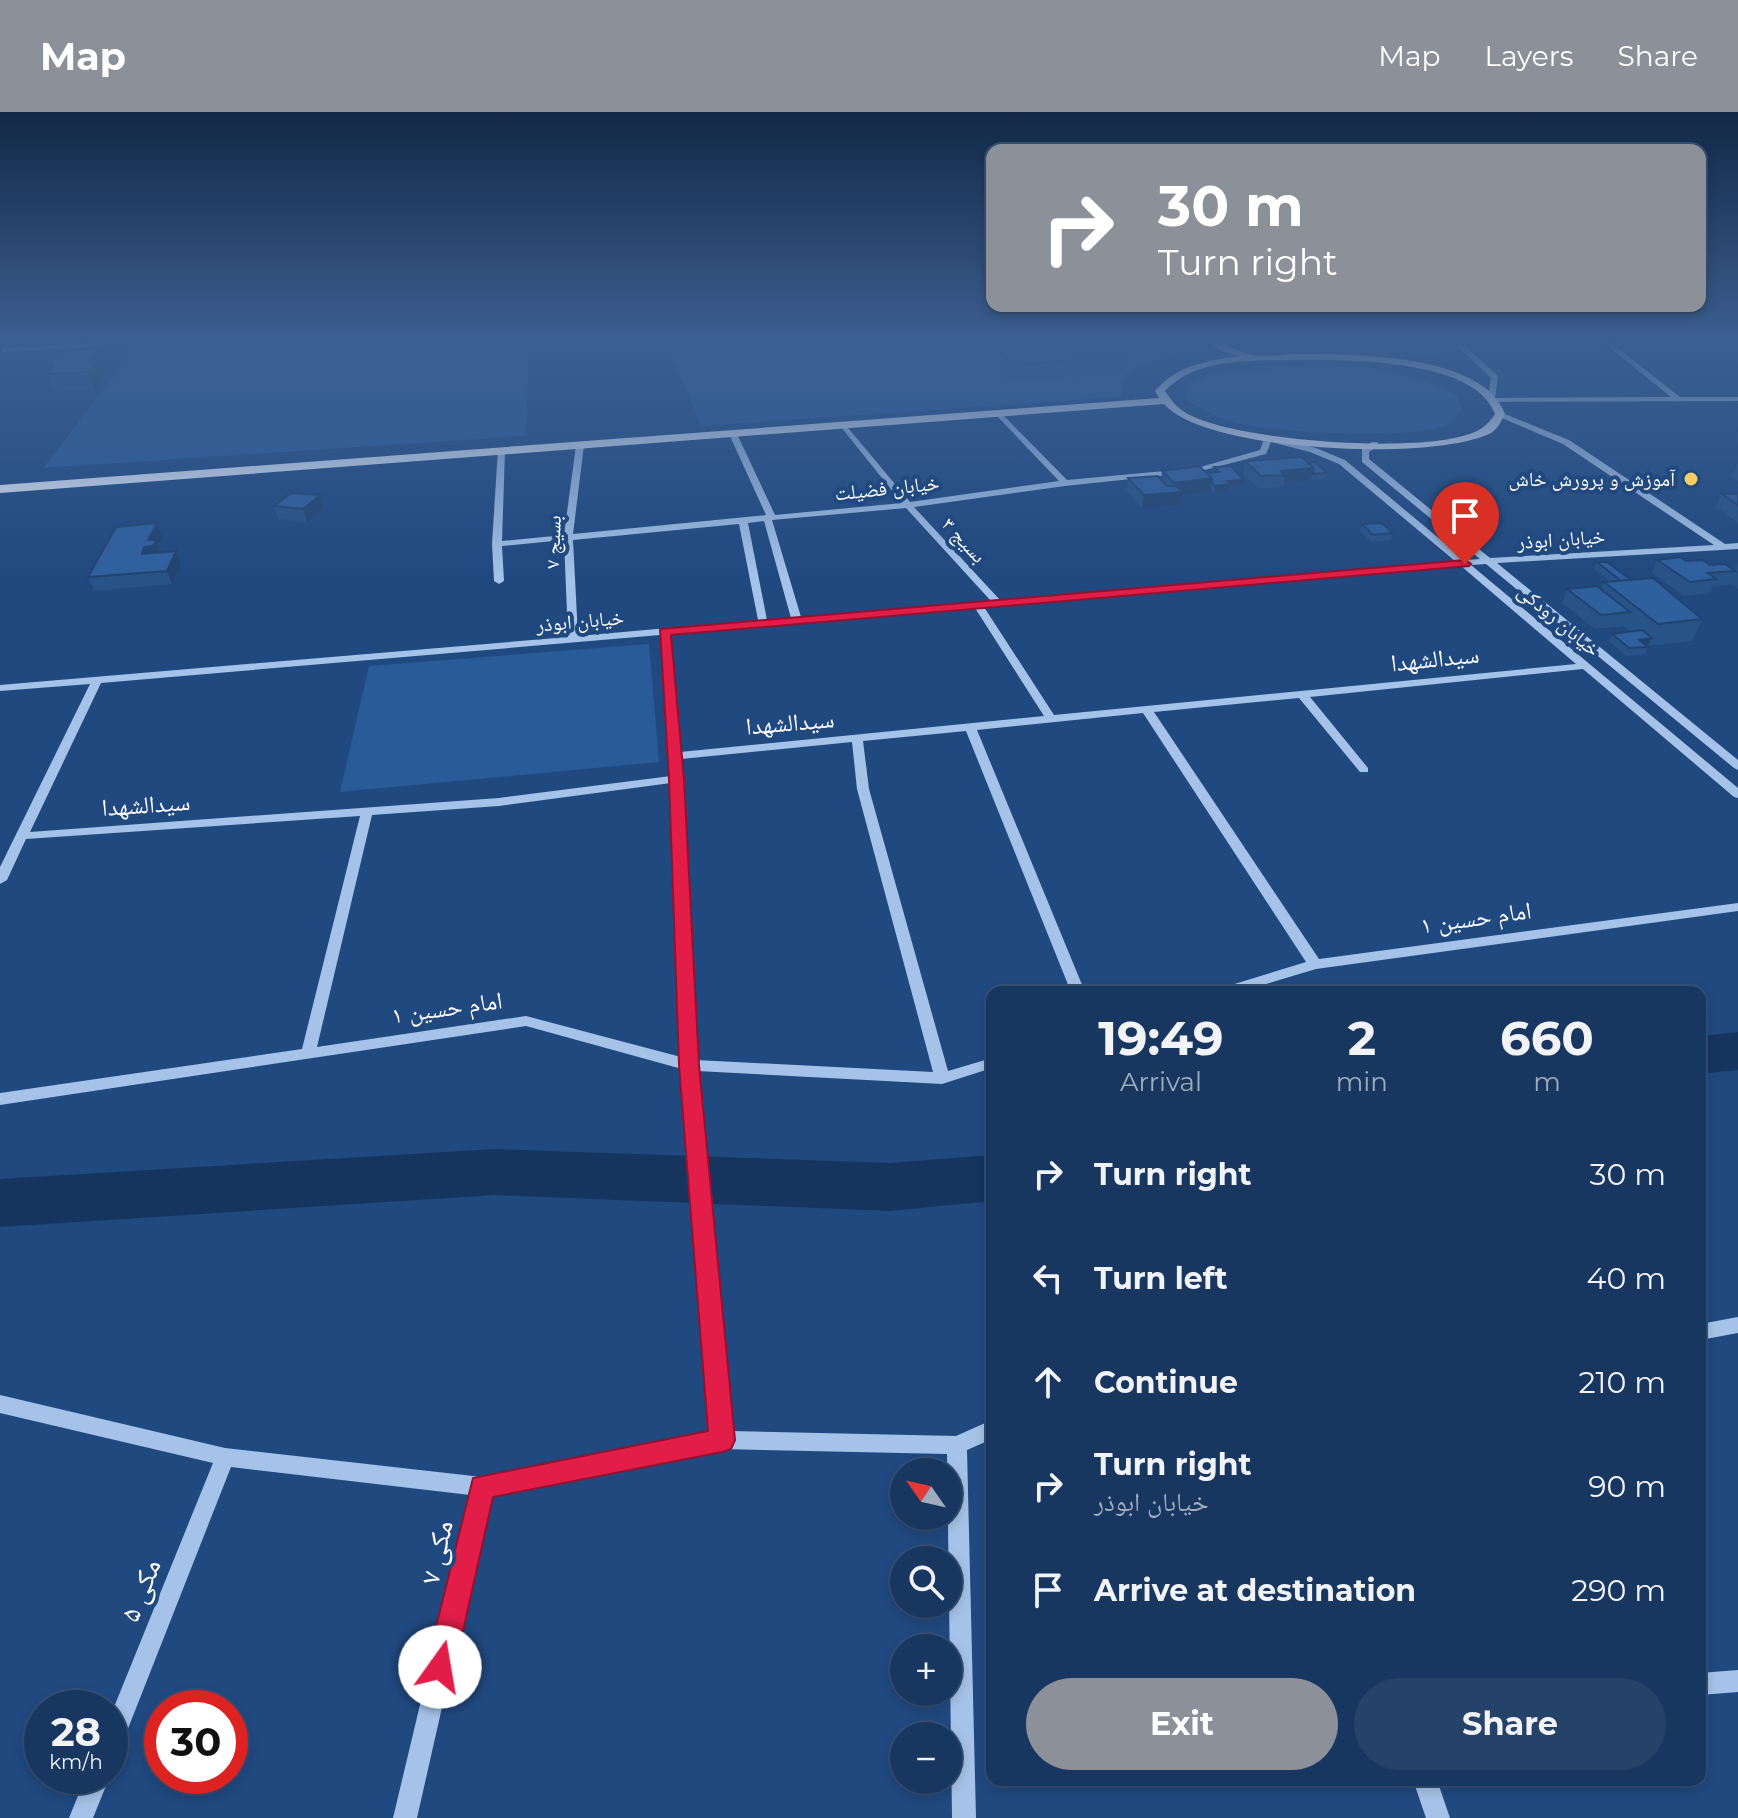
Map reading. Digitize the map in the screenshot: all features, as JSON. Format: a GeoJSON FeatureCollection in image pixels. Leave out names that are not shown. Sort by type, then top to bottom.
{"type":"FeatureCollection","features":[{"type":"Feature","properties":{"kind":"main road"},"geometry":{"type":"LineString","coordinates":[[0,489],[935,419]]}},
{"type":"Feature","properties":{"kind":"main road"},"geometry":{"type":"LineString","coordinates":[[1188,419],[1225,431],[1268,439],[1416,446],[1460,441],[1490,430],[1497,419]]}},
{"type":"Feature","properties":{"kind":"street"},"geometry":{"type":"LineString","coordinates":[[1004,419],[1065,483]]}},
{"type":"Feature","properties":{"kind":"street"},"geometry":{"type":"LineString","coordinates":[[1511,419],[1566,442],[1722,546]]}},
{"type":"Feature","properties":{"kind":"street","name":"بسیج ۳"},"geometry":{"type":"LineString","coordinates":[[844,425],[908,505],[998,603]]}},
{"type":"Feature","properties":{"kind":"street"},"geometry":{"type":"LineString","coordinates":[[733,434],[769,517],[797,620]]}},
{"type":"Feature","properties":{"kind":"street","name":"خیابان فضیلت"},"geometry":{"type":"LineString","coordinates":[[497,544],[908,505],[1065,483],[1197,470],[1263,452],[1268,439]]}},
{"type":"Feature","properties":{"kind":"street","name":"خیابان رودکی"},"geometry":{"type":"LineString","coordinates":[[1268,439],[1313,450],[1342,462],[1738,794]]}},
{"type":"Feature","properties":{"kind":"street","name":"خیابان رودکی"},"geometry":{"type":"LineString","coordinates":[[1375,444],[1365,451],[1365,460],[1738,766]]}},
{"type":"Feature","properties":{"kind":"street","name":"بسیج ۷"},"geometry":{"type":"LineString","coordinates":[[573,639],[568,536],[580,445]]}},
{"type":"Feature","properties":{"kind":"street"},"geometry":{"type":"LineString","coordinates":[[499,581],[497,544],[501,451]]}},
{"type":"Feature","properties":{"kind":"street"},"geometry":{"type":"LineString","coordinates":[[743,519],[763,623]]}},
{"type":"Feature","properties":{"kind":"street","name":"خیابان ابوذر"},"geometry":{"type":"LineString","coordinates":[[0,688],[1491,561],[1738,546]]}},
{"type":"Feature","properties":{"kind":"street"},"geometry":{"type":"LineString","coordinates":[[978,605],[1051,719]]}},
{"type":"Feature","properties":{"kind":"street"},"geometry":{"type":"LineString","coordinates":[[665,632],[677,779],[689,1065],[722,1440]]}},
{"type":"Feature","properties":{"kind":"street","name":"سیدالشهدا"},"geometry":{"type":"LineString","coordinates":[[675,756],[1586,666]]}},
{"type":"Feature","properties":{"kind":"street"},"geometry":{"type":"LineString","coordinates":[[0,880],[97,680]]}},
{"type":"Feature","properties":{"kind":"street"},"geometry":{"type":"LineString","coordinates":[[1302,694],[1364,770]]}},
{"type":"Feature","properties":{"kind":"street"},"geometry":{"type":"LineString","coordinates":[[1146,709],[1315,964]]}},
{"type":"Feature","properties":{"kind":"street"},"geometry":{"type":"LineString","coordinates":[[970,726],[1076,986]]}},
{"type":"Feature","properties":{"kind":"street"},"geometry":{"type":"LineString","coordinates":[[857,739],[863,789],[942,1078]]}},
{"type":"Feature","properties":{"kind":"street","name":"سیدالشهدا"},"geometry":{"type":"LineString","coordinates":[[22,836],[499,802],[677,779]]}},
{"type":"Feature","properties":{"kind":"street"},"geometry":{"type":"LineString","coordinates":[[308,1053],[367,811]]}},
{"type":"Feature","properties":{"kind":"street","name":"امام حسین ۱"},"geometry":{"type":"LineString","coordinates":[[1243,986],[1315,964],[1738,907]]}},
{"type":"Feature","properties":{"kind":"street","name":"امام حسین ۱"},"geometry":{"type":"LineString","coordinates":[[0,1099],[526,1021],[689,1065],[942,1078],[986,1065]]}},
{"type":"Feature","properties":{"kind":"street"},"geometry":{"type":"LineString","coordinates":[[1706,1331],[1738,1325]]}},
{"type":"Feature","properties":{"kind":"street"},"geometry":{"type":"LineString","coordinates":[[0,1404],[225,1457],[482,1487],[722,1440],[957,1445],[986,1432]]}},
{"type":"Feature","properties":{"kind":"street"},"geometry":{"type":"LineString","coordinates":[[957,1445],[964,1818]]}},
{"type":"Feature","properties":{"kind":"street","name":"مکی ۵"},"geometry":{"type":"LineString","coordinates":[[128,1701],[225,1457]]}},
{"type":"Feature","properties":{"kind":"street","name":"مکی ۷"},"geometry":{"type":"LineString","coordinates":[[405,1818],[482,1487]]}},
{"type":"Feature","properties":{"kind":"street"},"geometry":{"type":"LineString","coordinates":[[1706,1684],[1738,1681]]}},
{"type":"Feature","properties":{"kind":"street"},"geometry":{"type":"LineString","coordinates":[[1427,1786],[1438,1818]]}},
{"type":"Feature","properties":{"kind":"street"},"geometry":{"type":"LineString","coordinates":[[81,1818],[91,1794]]}},
{"type":"Feature","properties":{"kind":"shaded area"},"geometry":{"type":"Polygon","coordinates":[[[81,419],[527,419],[526,436],[43,468],[81,419]]]}},
{"type":"Feature","properties":{"kind":"shaded area"},"geometry":{"type":"Polygon","coordinates":[[[698,419],[808,419],[701,426],[698,419]]]}},
{"type":"Feature","properties":{"kind":"shaded area"},"geometry":{"type":"Polygon","coordinates":[[[1225,419],[1454,419],[1448,425],[1429,430],[1378,434],[1289,430],[1225,419]]]}},
{"type":"Feature","properties":{"kind":"shaded area"},"geometry":{"type":"Polygon","coordinates":[[[649,644],[659,762],[340,792],[369,666],[649,644]]]}},
{"type":"Feature","properties":{"kind":"building"},"geometry":{"type":"Polygon","coordinates":[[[1302,457],[1314,468],[1281,471],[1285,475],[1261,476],[1245,461],[1302,457]]]}},
{"type":"Feature","properties":{"kind":"building"},"geometry":{"type":"Polygon","coordinates":[[[1315,462],[1327,473],[1313,474],[1314,468],[1308,463],[1315,462]]]}},
{"type":"Feature","properties":{"kind":"building"},"geometry":{"type":"Polygon","coordinates":[[[1199,466],[1212,478],[1174,483],[1162,471],[1199,466]]]}},
{"type":"Feature","properties":{"kind":"building"},"geometry":{"type":"Polygon","coordinates":[[[1231,466],[1244,480],[1227,481],[1231,484],[1215,486],[1207,473],[1219,472],[1214,467],[1231,466]]]}},
{"type":"Feature","properties":{"kind":"building"},"geometry":{"type":"Polygon","coordinates":[[[1158,476],[1167,486],[1176,486],[1182,492],[1144,495],[1128,478],[1158,476]]]}},
{"type":"Feature","properties":{"kind":"building"},"geometry":{"type":"Polygon","coordinates":[[[291,493],[320,495],[303,509],[274,506],[291,493]]]}},
{"type":"Feature","properties":{"kind":"building"},"geometry":{"type":"Polygon","coordinates":[[[1722,494],[1738,494],[1738,505],[1722,494]]]}},
{"type":"Feature","properties":{"kind":"building"},"geometry":{"type":"Polygon","coordinates":[[[157,523],[148,540],[156,540],[153,546],[144,547],[142,554],[176,551],[167,571],[88,577],[116,527],[157,523]]]}},
{"type":"Feature","properties":{"kind":"building"},"geometry":{"type":"Polygon","coordinates":[[[1382,523],[1393,533],[1373,535],[1362,524],[1382,523]]]}},
{"type":"Feature","properties":{"kind":"building"},"geometry":{"type":"Polygon","coordinates":[[[1680,557],[1686,561],[1703,560],[1710,565],[1725,564],[1735,571],[1708,573],[1716,579],[1690,582],[1657,560],[1680,557]]]}},
{"type":"Feature","properties":{"kind":"building"},"geometry":{"type":"Polygon","coordinates":[[[1597,562],[1607,562],[1631,580],[1621,581],[1597,562]]]}},
{"type":"Feature","properties":{"kind":"building"},"geometry":{"type":"Polygon","coordinates":[[[1653,578],[1702,619],[1658,624],[1604,582],[1653,578]]]}},
{"type":"Feature","properties":{"kind":"building"},"geometry":{"type":"Polygon","coordinates":[[[1597,586],[1630,612],[1601,615],[1567,589],[1597,586]]]}},
{"type":"Feature","properties":{"kind":"building"},"geometry":{"type":"Polygon","coordinates":[[[1642,630],[1652,638],[1639,640],[1648,647],[1629,648],[1612,634],[1642,630]]]}},
{"type":"Feature","properties":{"kind":"waterway"},"geometry":{"type":"LineString","coordinates":[[1706,1054],[1738,1051]]}},
{"type":"Feature","properties":{"kind":"waterway"},"geometry":{"type":"LineString","coordinates":[[0,1203],[495,1172],[890,1187],[986,1179]]}},
{"type":"Feature","properties":{"kind":"place","name":"آموزش و پرورش خاش"},"geometry":{"type":"Point","coordinates":[1691,479]}},
{"type":"Feature","properties":{"kind":"route"},"geometry":{"type":"LineString","coordinates":[[440,1667],[482,1487],[722,1440],[689,1065],[677,779],[665,632],[1465,564]]}}]}
